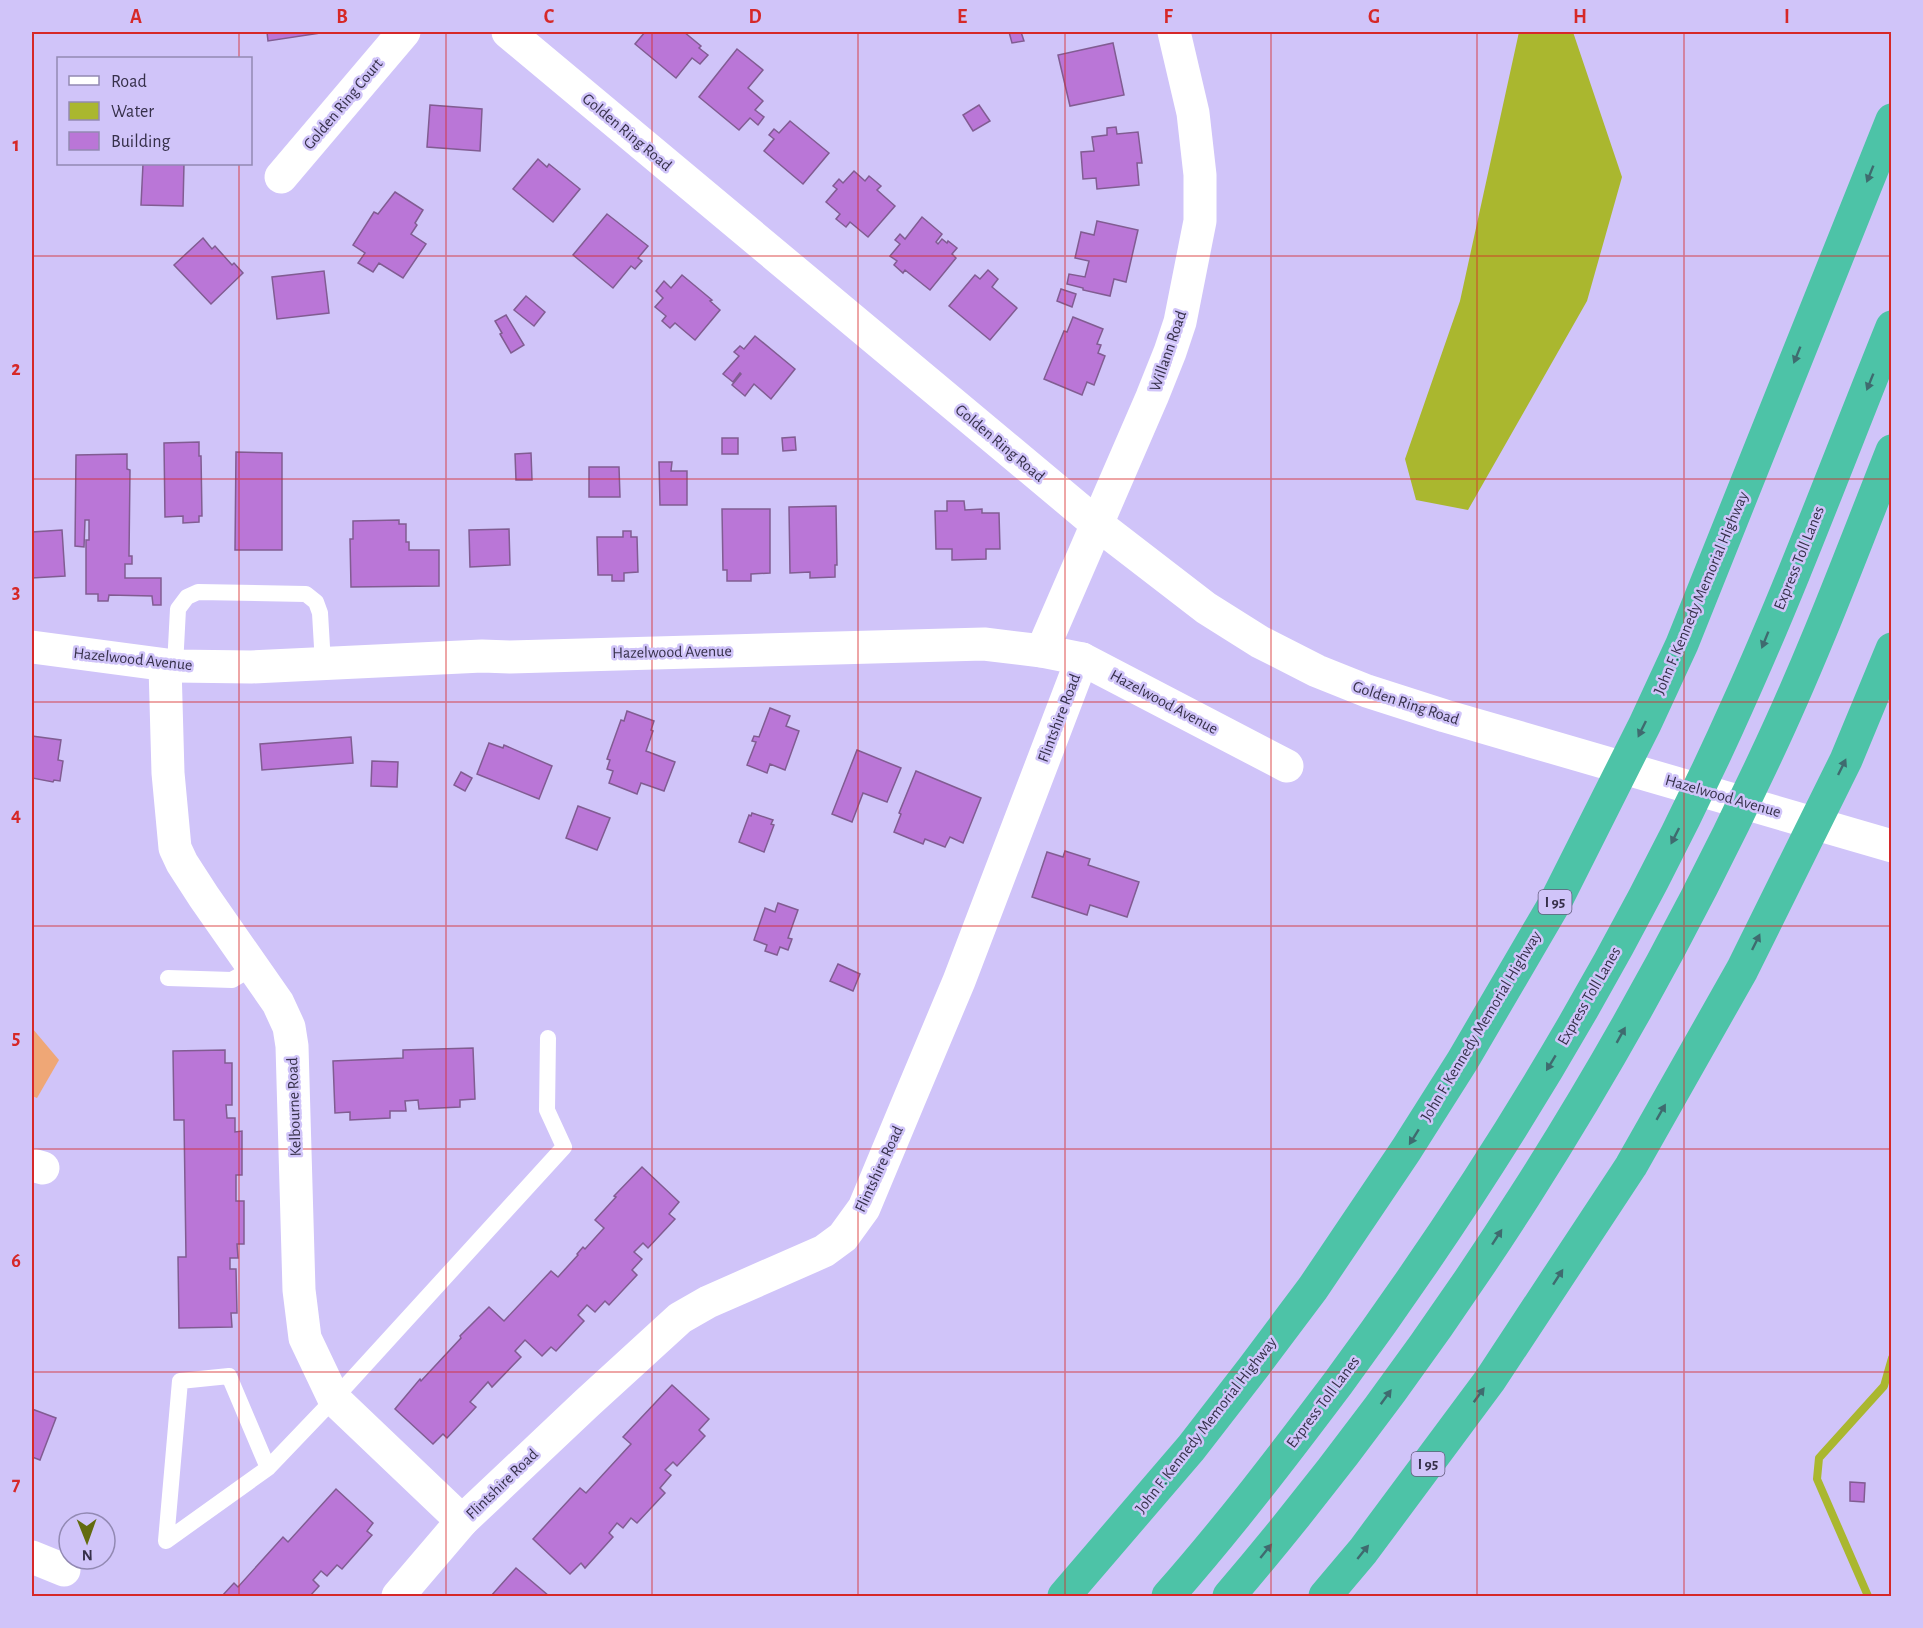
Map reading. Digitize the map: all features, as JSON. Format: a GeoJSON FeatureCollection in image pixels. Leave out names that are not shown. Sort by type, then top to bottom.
{"type":"FeatureCollection","features":[{"type":"Feature","properties":{"kind":"highway","name":"John F. Kennedy Memorial Highway"},"geometry":{"type":"LineString","coordinates":[[1064,1596],[1191,1448],[1319,1279],[1406,1150],[1463,1060],[1556,901],[1645,724],[1682,644],[1892,120]]}},
{"type":"Feature","properties":{"kind":"highway","name":"Express Toll Lanes"},"geometry":{"type":"LineString","coordinates":[[1168,1596],[1284,1454],[1378,1328],[1466,1200],[1573,1024],[1650,885],[1738,704],[1892,327]]}},
{"type":"Feature","properties":{"kind":"highway"},"geometry":{"type":"LineString","coordinates":[[1229,1596],[1372,1417],[1431,1334],[1545,1164],[1598,1077],[1695,900],[1763,763],[1840,583],[1892,451]]}},
{"type":"Feature","properties":{"kind":"highway","name":"I 95"},"geometry":{"type":"LineString","coordinates":[[1325,1596],[1363,1551],[1490,1380],[1631,1166],[1742,970],[1846,760],[1892,649]]}},
{"type":"Feature","properties":{"kind":"street","name":"Golden Ring Court"},"geometry":{"type":"LineString","coordinates":[[281,177],[404,32]]}},
{"type":"Feature","properties":{"kind":"street","name":"Golden Ring Road"},"geometry":{"type":"LineString","coordinates":[[508,32],[1097,524],[1206,608],[1260,642],[1317,671],[1367,691],[1445,717],[1555,748]]}},
{"type":"Feature","properties":{"kind":"street","name":"Willann Road"},"geometry":{"type":"LineString","coordinates":[[1042,651],[1170,352],[1180,322],[1200,221],[1198,147],[1193,113],[1174,32]]}},
{"type":"Feature","properties":{"kind":"street","name":"Hazelwood Avenue"},"geometry":{"type":"LineString","coordinates":[[32,647],[170,666],[251,667],[482,656],[984,644],[1042,651],[1082,659],[1287,766]]}},
{"type":"Feature","properties":{"kind":"street","name":"Flintshire Road"},"geometry":{"type":"LineString","coordinates":[[398,1596],[462,1521],[587,1402],[680,1318],[708,1302],[824,1251],[843,1237],[864,1208],[959,981],[1082,659]]}},
{"type":"Feature","properties":{"kind":"street","name":"Kelbourne Road"},"geometry":{"type":"LineString","coordinates":[[170,666],[168,773],[175,848],[199,889],[281,1009],[289,1027],[292,1046],[299,1290],[306,1338],[334,1399],[462,1521]]}},
{"type":"Feature","properties":{"kind":"street","name":"Hazelwood Avenue"},"geometry":{"type":"LineString","coordinates":[[1555,748],[1892,846]]}},
{"type":"Feature","properties":{"kind":"street"},"geometry":{"type":"LineString","coordinates":[[32,1557],[57,1567]]}},
{"type":"Feature","properties":{"kind":"lane"},"geometry":{"type":"LineString","coordinates":[[170,666],[178,609],[188,597],[198,592],[306,594],[316,602],[320,613],[323,664]]}},
{"type":"Feature","properties":{"kind":"lane"},"geometry":{"type":"LineString","coordinates":[[168,978],[232,980],[254,967]]}},
{"type":"Feature","properties":{"kind":"lane"},"geometry":{"type":"LineString","coordinates":[[268,1468],[229,1376],[180,1381],[166,1541],[268,1468],[564,1147],[547,1110],[548,1038]]}},
{"type":"Feature","properties":{"kind":"shaded area"},"geometry":{"type":"Polygon","coordinates":[[[32,1028],[59,1060],[37,1098],[32,1096],[32,1028]]]}},
{"type":"Feature","properties":{"kind":"water"},"geometry":{"type":"Polygon","coordinates":[[[1519,32],[1573,32],[1622,177],[1587,301],[1468,510],[1416,500],[1405,459],[1460,301],[1519,32]]]}},
{"type":"Feature","properties":{"kind":"building"},"geometry":{"type":"Polygon","coordinates":[[[267,32],[327,32],[268,41],[267,32]]]}},
{"type":"Feature","properties":{"kind":"building"},"geometry":{"type":"Polygon","coordinates":[[[645,32],[684,32],[708,55],[700,64],[692,58],[676,78],[635,44],[645,32]]]}},
{"type":"Feature","properties":{"kind":"building"},"geometry":{"type":"Polygon","coordinates":[[[1009,32],[1021,32],[1024,41],[1012,43],[1009,32]]]}},
{"type":"Feature","properties":{"kind":"building"},"geometry":{"type":"Polygon","coordinates":[[[1113,43],[1124,95],[1070,106],[1058,55],[1113,43]]]}},
{"type":"Feature","properties":{"kind":"building"},"geometry":{"type":"Polygon","coordinates":[[[737,49],[763,70],[748,88],[763,101],[755,110],[764,117],[758,125],[750,118],[739,130],[699,97],[737,49]]]}},
{"type":"Feature","properties":{"kind":"building"},"geometry":{"type":"Polygon","coordinates":[[[430,105],[482,109],[480,151],[427,147],[430,105]]]}},
{"type":"Feature","properties":{"kind":"building"},"geometry":{"type":"Polygon","coordinates":[[[979,105],[990,121],[973,131],[963,115],[979,105]]]}},
{"type":"Feature","properties":{"kind":"building"},"geometry":{"type":"Polygon","coordinates":[[[790,121],[829,153],[803,184],[764,151],[774,139],[769,135],[774,129],[779,133],[790,121]]]}},
{"type":"Feature","properties":{"kind":"building"},"geometry":{"type":"Polygon","coordinates":[[[1116,127],[1117,134],[1138,132],[1142,163],[1137,163],[1139,185],[1097,189],[1096,178],[1083,179],[1081,152],[1094,151],[1092,137],[1107,135],[1107,128],[1116,127]]]}},
{"type":"Feature","properties":{"kind":"building"},"geometry":{"type":"Polygon","coordinates":[[[538,159],[547,167],[549,164],[580,189],[553,222],[513,189],[538,159]]]}},
{"type":"Feature","properties":{"kind":"building"},"geometry":{"type":"Polygon","coordinates":[[[143,165],[184,165],[183,206],[141,205],[143,165]]]}},
{"type":"Feature","properties":{"kind":"building"},"geometry":{"type":"Polygon","coordinates":[[[854,171],[865,181],[869,176],[881,186],[877,190],[895,206],[868,237],[850,222],[846,227],[836,219],[840,214],[826,202],[837,189],[833,186],[839,179],[843,183],[854,171]]]}},
{"type":"Feature","properties":{"kind":"building"},"geometry":{"type":"Polygon","coordinates":[[[395,192],[423,210],[411,234],[426,244],[403,278],[379,263],[373,272],[358,263],[365,253],[353,245],[374,212],[378,214],[395,192]]]}},
{"type":"Feature","properties":{"kind":"building"},"geometry":{"type":"Polygon","coordinates":[[[607,214],[648,246],[638,258],[642,261],[635,269],[631,266],[613,288],[573,255],[607,214]]]}},
{"type":"Feature","properties":{"kind":"building"},"geometry":{"type":"Polygon","coordinates":[[[922,217],[942,234],[936,242],[938,244],[942,239],[957,248],[952,254],[956,258],[930,290],[905,270],[903,273],[894,265],[897,261],[890,256],[900,244],[895,240],[900,234],[905,239],[922,217]]]}},
{"type":"Feature","properties":{"kind":"building"},"geometry":{"type":"Polygon","coordinates":[[[1097,221],[1138,230],[1126,282],[1114,279],[1110,296],[1067,284],[1069,274],[1085,277],[1089,261],[1075,258],[1081,232],[1094,235],[1097,221]]]}},
{"type":"Feature","properties":{"kind":"building"},"geometry":{"type":"Polygon","coordinates":[[[203,238],[212,249],[215,246],[232,265],[234,263],[243,273],[211,304],[174,265],[203,238]]]}},
{"type":"Feature","properties":{"kind":"building"},"geometry":{"type":"Polygon","coordinates":[[[988,270],[998,279],[992,287],[1017,308],[990,340],[949,306],[975,275],[980,279],[988,270]]]}},
{"type":"Feature","properties":{"kind":"building"},"geometry":{"type":"Polygon","coordinates":[[[324,271],[329,313],[277,319],[272,277],[324,271]]]}},
{"type":"Feature","properties":{"kind":"building"},"geometry":{"type":"Polygon","coordinates":[[[682,275],[712,300],[710,301],[720,310],[695,340],[675,323],[670,328],[662,321],[666,316],[655,307],[663,298],[656,291],[664,281],[671,288],[682,275]]]}},
{"type":"Feature","properties":{"kind":"building"},"geometry":{"type":"Polygon","coordinates":[[[1061,289],[1076,294],[1072,307],[1057,301],[1061,289]]]}},
{"type":"Feature","properties":{"kind":"building"},"geometry":{"type":"Polygon","coordinates":[[[526,296],[545,312],[534,326],[514,310],[526,296]]]}},
{"type":"Feature","properties":{"kind":"building"},"geometry":{"type":"Polygon","coordinates":[[[506,315],[524,345],[511,353],[495,321],[506,315]]]}},
{"type":"Feature","properties":{"kind":"building"},"geometry":{"type":"Polygon","coordinates":[[[1073,317],[1103,329],[1097,344],[1101,345],[1098,353],[1105,356],[1094,385],[1087,382],[1082,395],[1044,379],[1064,331],[1067,332],[1073,317]]]}},
{"type":"Feature","properties":{"kind":"building"},"geometry":{"type":"Polygon","coordinates":[[[755,336],[795,369],[771,399],[754,384],[745,396],[732,385],[740,373],[733,382],[723,374],[739,356],[734,352],[740,346],[744,349],[755,336]]]}},
{"type":"Feature","properties":{"kind":"building"},"geometry":{"type":"Polygon","coordinates":[[[795,437],[796,450],[783,451],[782,438],[795,437]]]}},
{"type":"Feature","properties":{"kind":"building"},"geometry":{"type":"Polygon","coordinates":[[[722,438],[738,438],[738,454],[722,454],[722,438]]]}},
{"type":"Feature","properties":{"kind":"building"},"geometry":{"type":"Polygon","coordinates":[[[199,442],[202,516],[199,516],[199,522],[183,523],[183,516],[165,517],[164,443],[199,442]]]}},
{"type":"Feature","properties":{"kind":"building"},"geometry":{"type":"Polygon","coordinates":[[[236,452],[282,453],[282,550],[235,550],[236,452]]]}},
{"type":"Feature","properties":{"kind":"building"},"geometry":{"type":"Polygon","coordinates":[[[531,453],[532,480],[516,480],[515,454],[531,453]]]}},
{"type":"Feature","properties":{"kind":"building"},"geometry":{"type":"Polygon","coordinates":[[[127,454],[127,469],[130,470],[129,556],[132,556],[132,564],[125,564],[125,578],[161,578],[161,605],[153,605],[152,596],[109,595],[108,601],[98,601],[98,594],[86,594],[86,540],[89,540],[89,520],[85,520],[84,547],[75,546],[76,455],[127,454]]]}},
{"type":"Feature","properties":{"kind":"building"},"geometry":{"type":"Polygon","coordinates":[[[659,462],[672,462],[671,471],[687,471],[687,505],[660,505],[659,462]]]}},
{"type":"Feature","properties":{"kind":"building"},"geometry":{"type":"Polygon","coordinates":[[[589,467],[619,467],[620,497],[589,497],[589,467]]]}},
{"type":"Feature","properties":{"kind":"building"},"geometry":{"type":"Polygon","coordinates":[[[947,501],[964,501],[965,510],[982,509],[982,513],[999,513],[1000,549],[986,549],[986,559],[952,560],[952,549],[936,549],[935,511],[947,511],[947,501]]]}},
{"type":"Feature","properties":{"kind":"building"},"geometry":{"type":"Polygon","coordinates":[[[836,506],[837,565],[835,565],[835,577],[810,578],[810,572],[790,573],[789,507],[836,506]]]}},
{"type":"Feature","properties":{"kind":"building"},"geometry":{"type":"Polygon","coordinates":[[[722,509],[770,509],[770,573],[751,574],[751,581],[727,581],[727,570],[723,570],[722,509]]]}},
{"type":"Feature","properties":{"kind":"building"},"geometry":{"type":"Polygon","coordinates":[[[399,520],[399,524],[406,524],[406,542],[409,542],[409,550],[439,550],[439,586],[351,587],[350,539],[353,539],[353,521],[399,520]]]}},
{"type":"Feature","properties":{"kind":"building"},"geometry":{"type":"Polygon","coordinates":[[[509,529],[510,565],[470,567],[469,530],[509,529]]]}},
{"type":"Feature","properties":{"kind":"building"},"geometry":{"type":"Polygon","coordinates":[[[62,530],[65,576],[32,578],[32,532],[62,530]]]}},
{"type":"Feature","properties":{"kind":"building"},"geometry":{"type":"Polygon","coordinates":[[[623,531],[631,531],[631,537],[637,537],[638,572],[624,573],[624,581],[612,581],[612,575],[598,575],[597,537],[623,537],[623,531]]]}},
{"type":"Feature","properties":{"kind":"building"},"geometry":{"type":"Polygon","coordinates":[[[770,708],[790,716],[786,726],[799,731],[785,770],[770,764],[767,773],[747,765],[756,742],[752,741],[754,736],[759,737],[770,708]]]}},
{"type":"Feature","properties":{"kind":"building"},"geometry":{"type":"Polygon","coordinates":[[[627,711],[654,721],[646,751],[675,762],[664,791],[641,783],[637,794],[609,783],[613,771],[607,769],[610,760],[607,759],[621,720],[624,721],[627,711]]]}},
{"type":"Feature","properties":{"kind":"building"},"geometry":{"type":"Polygon","coordinates":[[[32,736],[61,740],[58,760],[63,761],[60,781],[32,778],[32,736]]]}},
{"type":"Feature","properties":{"kind":"building"},"geometry":{"type":"Polygon","coordinates":[[[351,737],[353,763],[262,770],[260,744],[351,737]]]}},
{"type":"Feature","properties":{"kind":"building"},"geometry":{"type":"Polygon","coordinates":[[[489,743],[503,748],[504,745],[552,766],[539,799],[477,774],[489,743]]]}},
{"type":"Feature","properties":{"kind":"building"},"geometry":{"type":"Polygon","coordinates":[[[857,750],[901,768],[887,802],[863,793],[852,822],[832,814],[857,750]]]}},
{"type":"Feature","properties":{"kind":"building"},"geometry":{"type":"Polygon","coordinates":[[[372,761],[398,762],[397,787],[371,786],[372,761]]]}},
{"type":"Feature","properties":{"kind":"building"},"geometry":{"type":"Polygon","coordinates":[[[916,771],[981,798],[963,843],[950,837],[945,847],[925,839],[923,844],[894,832],[916,771]]]}},
{"type":"Feature","properties":{"kind":"building"},"geometry":{"type":"Polygon","coordinates":[[[461,772],[472,778],[465,791],[454,785],[461,772]]]}},
{"type":"Feature","properties":{"kind":"building"},"geometry":{"type":"Polygon","coordinates":[[[578,806],[610,818],[597,850],[566,838],[578,806]]]}},
{"type":"Feature","properties":{"kind":"building"},"geometry":{"type":"Polygon","coordinates":[[[752,813],[773,820],[771,824],[774,825],[764,852],[739,842],[749,815],[751,816],[752,813]]]}},
{"type":"Feature","properties":{"kind":"building"},"geometry":{"type":"Polygon","coordinates":[[[1065,851],[1090,859],[1088,865],[1139,882],[1127,917],[1090,905],[1087,915],[1032,897],[1047,852],[1063,857],[1065,851]]]}},
{"type":"Feature","properties":{"kind":"building"},"geometry":{"type":"Polygon","coordinates":[[[778,903],[798,910],[788,938],[792,939],[788,950],[780,947],[777,955],[765,951],[767,945],[754,940],[765,908],[775,912],[778,903]]]}},
{"type":"Feature","properties":{"kind":"building"},"geometry":{"type":"Polygon","coordinates":[[[838,964],[860,974],[853,991],[830,981],[838,964]]]}},
{"type":"Feature","properties":{"kind":"building"},"geometry":{"type":"Polygon","coordinates":[[[473,1048],[475,1099],[460,1100],[460,1107],[419,1109],[418,1100],[405,1101],[406,1111],[390,1111],[390,1118],[350,1120],[350,1112],[335,1113],[333,1061],[403,1058],[403,1050],[473,1048]]]}},
{"type":"Feature","properties":{"kind":"building"},"geometry":{"type":"Polygon","coordinates":[[[225,1050],[225,1063],[232,1063],[232,1105],[226,1105],[227,1118],[235,1118],[235,1132],[242,1131],[242,1175],[236,1175],[236,1201],[244,1201],[244,1244],[237,1244],[238,1258],[230,1258],[230,1269],[236,1269],[237,1313],[231,1313],[232,1327],[179,1328],[178,1257],[186,1257],[184,1120],[174,1120],[173,1051],[225,1050]]]}},
{"type":"Feature","properties":{"kind":"building"},"geometry":{"type":"Polygon","coordinates":[[[642,1167],[679,1202],[669,1214],[675,1219],[648,1248],[643,1243],[634,1252],[642,1259],[632,1270],[637,1275],[609,1305],[605,1301],[595,1312],[587,1305],[578,1315],[584,1321],[556,1351],[551,1347],[542,1356],[525,1340],[515,1351],[521,1357],[492,1387],[488,1382],[470,1402],[476,1407],[447,1438],[443,1434],[433,1444],[395,1409],[420,1379],[421,1381],[489,1307],[504,1321],[551,1271],[558,1277],[583,1247],[585,1249],[604,1228],[595,1220],[642,1167]]]}},
{"type":"Feature","properties":{"kind":"building"},"geometry":{"type":"Polygon","coordinates":[[[672,1385],[709,1419],[699,1430],[705,1436],[677,1466],[673,1462],[665,1470],[671,1475],[660,1488],[665,1493],[637,1523],[631,1518],[623,1528],[617,1523],[609,1533],[613,1537],[585,1568],[581,1563],[570,1574],[533,1539],[580,1488],[586,1493],[631,1444],[623,1437],[672,1385]]]}},
{"type":"Feature","properties":{"kind":"building"},"geometry":{"type":"Polygon","coordinates":[[[32,1409],[56,1418],[40,1460],[32,1457],[32,1409]]]}},
{"type":"Feature","properties":{"kind":"building"},"geometry":{"type":"Polygon","coordinates":[[[1850,1482],[1865,1483],[1864,1502],[1850,1501],[1850,1482]]]}},
{"type":"Feature","properties":{"kind":"building"},"geometry":{"type":"Polygon","coordinates":[[[336,1489],[373,1523],[367,1531],[372,1535],[342,1569],[337,1565],[327,1576],[321,1571],[313,1580],[319,1586],[310,1596],[222,1596],[234,1583],[238,1587],[283,1537],[288,1542],[336,1489]]]}},
{"type":"Feature","properties":{"kind":"building"},"geometry":{"type":"Polygon","coordinates":[[[516,1568],[549,1596],[491,1596],[516,1568]]]}},
{"type":"Feature","properties":{"kind":"waterway"},"geometry":{"type":"LineString","coordinates":[[1868,1596],[1817,1479],[1819,1458],[1884,1386],[1892,1358]]}}]}
